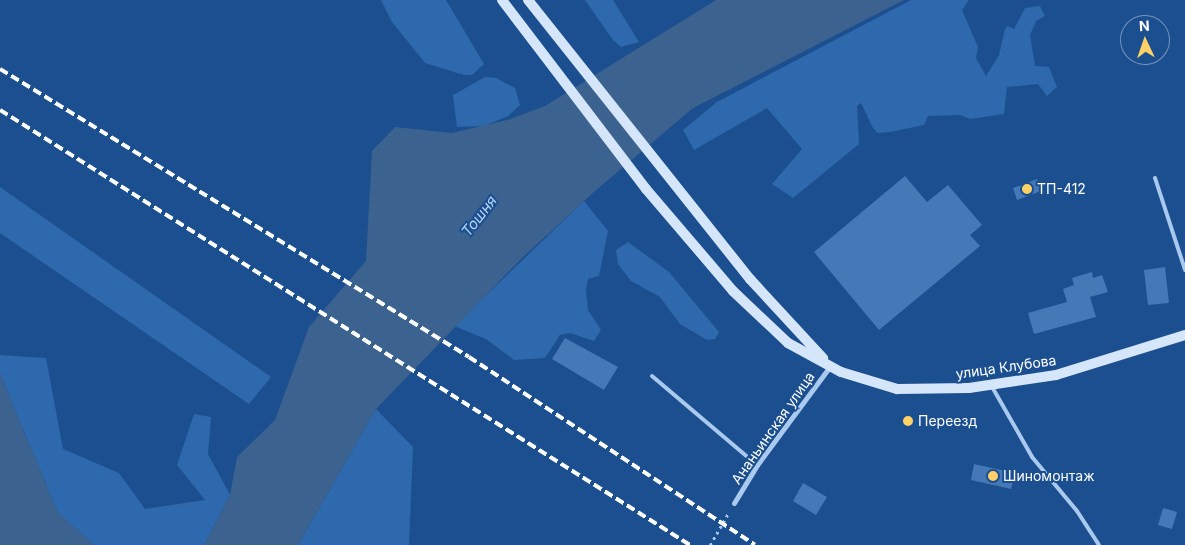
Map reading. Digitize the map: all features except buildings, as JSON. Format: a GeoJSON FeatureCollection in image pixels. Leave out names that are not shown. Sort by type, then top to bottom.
{"type":"FeatureCollection","features":[{"type":"Feature","properties":{"kind":"main road","name":"улица Клубова"},"geometry":{"type":"LineString","coordinates":[[502,0],[540,53],[646,189],[761,320],[788,343],[830,365],[864,381],[897,389],[991,385],[1072,371],[1185,335]]}},
{"type":"Feature","properties":{"kind":"main road"},"geometry":{"type":"LineString","coordinates":[[528,0],[562,38],[761,293],[830,365]]}},
{"type":"Feature","properties":{"kind":"street","name":"Ананьинская улица"},"geometry":{"type":"LineString","coordinates":[[734,503],[756,465],[830,365]]}},
{"type":"Feature","properties":{"kind":"lane"},"geometry":{"type":"LineString","coordinates":[[1155,178],[1185,270]]}},
{"type":"Feature","properties":{"kind":"lane"},"geometry":{"type":"LineString","coordinates":[[652,376],[756,465]]}},
{"type":"Feature","properties":{"kind":"lane"},"geometry":{"type":"LineString","coordinates":[[991,385],[1032,457],[1078,511],[1099,545]]}},
{"type":"Feature","properties":{"kind":"path"},"geometry":{"type":"LineString","coordinates":[[710,545],[734,503]]}},
{"type":"Feature","properties":{"kind":"shaded area"},"geometry":{"type":"Polygon","coordinates":[[[381,0],[446,0],[484,64],[472,75],[464,75],[425,63],[392,22],[381,0]]]}},
{"type":"Feature","properties":{"kind":"shaded area"},"geometry":{"type":"Polygon","coordinates":[[[585,0],[613,0],[639,42],[621,47],[613,40],[585,0]]]}},
{"type":"Feature","properties":{"kind":"shaded area"},"geometry":{"type":"Polygon","coordinates":[[[911,0],[969,0],[962,10],[978,47],[976,58],[986,76],[999,55],[1005,29],[1008,26],[1014,29],[1025,8],[1040,6],[1045,16],[1036,21],[1030,35],[1035,66],[1049,67],[1057,87],[1047,96],[1038,84],[1007,87],[1004,114],[970,119],[960,115],[928,116],[924,125],[878,133],[873,128],[861,103],[857,106],[859,144],[793,198],[772,184],[802,149],[767,108],[694,150],[683,130],[717,102],[911,0]]]}},
{"type":"Feature","properties":{"kind":"shaded area"},"geometry":{"type":"Polygon","coordinates":[[[485,77],[496,78],[515,88],[520,105],[508,116],[484,126],[457,127],[453,95],[485,77]]]}},
{"type":"Feature","properties":{"kind":"shaded area"},"geometry":{"type":"Polygon","coordinates":[[[0,187],[271,377],[249,404],[0,233],[0,187]]]}},
{"type":"Feature","properties":{"kind":"shaded area"},"geometry":{"type":"Polygon","coordinates":[[[584,201],[608,231],[599,276],[588,279],[586,290],[588,310],[601,330],[594,341],[570,333],[560,335],[545,358],[514,360],[486,339],[454,326],[584,201]]]}},
{"type":"Feature","properties":{"kind":"shaded area"},"geometry":{"type":"Polygon","coordinates":[[[628,242],[669,272],[719,332],[715,339],[707,340],[680,324],[660,297],[631,281],[618,264],[616,250],[628,242]]]}},
{"type":"Feature","properties":{"kind":"shaded area"},"geometry":{"type":"Polygon","coordinates":[[[0,355],[46,358],[63,449],[119,473],[145,509],[205,500],[177,465],[194,414],[211,417],[208,454],[230,495],[204,545],[94,545],[58,513],[0,374],[0,355]]]}},
{"type":"Feature","properties":{"kind":"shaded area"},"geometry":{"type":"Polygon","coordinates":[[[376,409],[413,447],[409,545],[298,545],[376,409]]]}},
{"type":"Feature","properties":{"kind":"water","name":"Тошня"},"geometry":{"type":"Polygon","coordinates":[[[716,0],[904,0],[693,108],[595,191],[520,260],[376,409],[298,545],[204,545],[230,495],[237,457],[275,420],[309,327],[366,261],[372,151],[395,127],[452,133],[507,120],[545,106],[716,0]]]}},
{"type":"Feature","properties":{"kind":"water"},"geometry":{"type":"Polygon","coordinates":[[[0,374],[58,513],[94,545],[0,545],[0,374]]]}},
{"type":"Feature","properties":{"kind":"railway"},"geometry":{"type":"LineString","coordinates":[[0,69],[469,357],[755,545]]}},
{"type":"Feature","properties":{"kind":"railway"},"geometry":{"type":"LineString","coordinates":[[0,110],[690,545]]}},
{"type":"Feature","properties":{"kind":"place","name":"ТП-412"},"geometry":{"type":"Point","coordinates":[1027,189]}},
{"type":"Feature","properties":{"kind":"place","name":"Переезд"},"geometry":{"type":"Point","coordinates":[908,421]}},
{"type":"Feature","properties":{"kind":"place","name":"Шиномонтаж"},"geometry":{"type":"Point","coordinates":[993,476]}}]}
